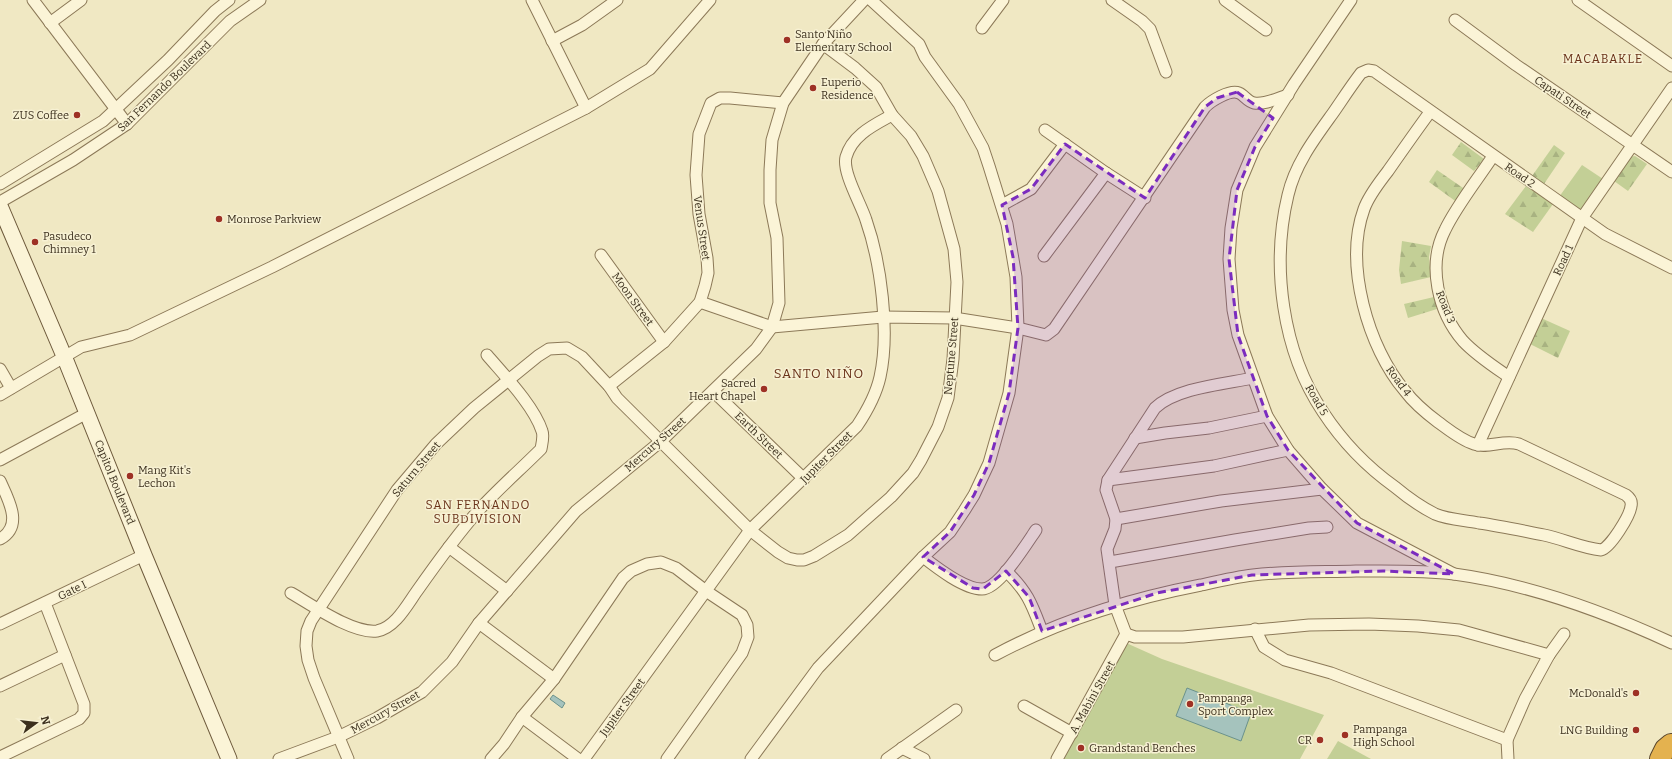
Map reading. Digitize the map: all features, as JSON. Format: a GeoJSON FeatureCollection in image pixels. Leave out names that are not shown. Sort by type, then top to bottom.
{"type":"FeatureCollection","features":[{"type":"Feature","properties":{"kind":"main road","name":"Capitol Boulevard"},"geometry":{"type":"LineString","coordinates":[[0,206],[64,356],[228,759]]}},
{"type":"Feature","properties":{"kind":"street"},"geometry":{"type":"LineString","coordinates":[[33,0],[127,124]]}},
{"type":"Feature","properties":{"kind":"street"},"geometry":{"type":"LineString","coordinates":[[50,24],[82,0]]}},
{"type":"Feature","properties":{"kind":"street","name":"San Fernando Boulevard"},"geometry":{"type":"LineString","coordinates":[[0,184],[103,121],[116,110],[210,16],[229,0]]}},
{"type":"Feature","properties":{"kind":"street","name":"San Fernando Boulevard"},"geometry":{"type":"LineString","coordinates":[[0,202],[73,160],[127,124],[230,21],[260,0]]}},
{"type":"Feature","properties":{"kind":"street"},"geometry":{"type":"LineString","coordinates":[[532,0],[586,108]]}},
{"type":"Feature","properties":{"kind":"street"},"geometry":{"type":"LineString","coordinates":[[552,41],[582,25],[617,0]]}},
{"type":"Feature","properties":{"kind":"street"},"geometry":{"type":"LineString","coordinates":[[0,395],[81,347],[130,335],[272,267],[586,108],[650,69],[710,0]]}},
{"type":"Feature","properties":{"kind":"street","name":"Mercury Street"},"geometry":{"type":"LineString","coordinates":[[279,759],[338,737],[377,718],[422,692],[452,662],[479,623],[576,511],[660,442],[756,349],[772,327],[778,303],[777,238],[770,202],[772,140],[783,103],[823,44],[864,0]]}},
{"type":"Feature","properties":{"kind":"street"},"geometry":{"type":"LineString","coordinates":[[751,759],[818,668],[923,557],[950,532],[974,495],[989,463],[1009,393],[1018,328],[1014,264],[1002,205],[983,148],[959,104],[925,57],[919,44],[871,0]]}},
{"type":"Feature","properties":{"kind":"street"},"geometry":{"type":"LineString","coordinates":[[982,28],[1003,0]]}},
{"type":"Feature","properties":{"kind":"street"},"geometry":{"type":"LineString","coordinates":[[1112,0],[1142,21],[1150,29],[1166,72]]}},
{"type":"Feature","properties":{"kind":"street"},"geometry":{"type":"LineString","coordinates":[[1225,0],[1266,30]]}},
{"type":"Feature","properties":{"kind":"street"},"geometry":{"type":"LineString","coordinates":[[1350,0],[1255,147],[1237,190],[1231,228],[1229,259],[1233,310],[1238,335],[1267,416],[1288,450],[1322,489],[1357,523],[1454,574]]}},
{"type":"Feature","properties":{"kind":"street"},"geometry":{"type":"LineString","coordinates":[[1578,0],[1672,66]]}},
{"type":"Feature","properties":{"kind":"street","name":"Capati Street"},"geometry":{"type":"LineString","coordinates":[[1455,20],[1516,65],[1672,172]]}},
{"type":"Feature","properties":{"kind":"street","name":"Neptune Street"},"geometry":{"type":"LineString","coordinates":[[660,442],[750,530],[788,558],[804,560],[814,556],[848,536],[891,496],[913,473],[938,427],[948,398],[953,359],[957,282],[954,249],[938,191],[923,156],[911,136],[892,115],[876,87],[855,68],[823,44]]}},
{"type":"Feature","properties":{"kind":"street","name":"Road 5"},"geometry":{"type":"LineString","coordinates":[[1374,71],[1368,70],[1361,74],[1342,100],[1302,158],[1288,194],[1280,256],[1285,311],[1299,365],[1314,399],[1323,413],[1368,466],[1404,494],[1428,510],[1441,516],[1546,536],[1598,550],[1608,547],[1631,507],[1630,500],[1626,495],[1514,443],[1505,442],[1478,445]]}},
{"type":"Feature","properties":{"kind":"street","name":"Road 2"},"geometry":{"type":"LineString","coordinates":[[1374,71],[1582,218],[1623,244],[1672,268]]}},
{"type":"Feature","properties":{"kind":"street","name":"Road 1"},"geometry":{"type":"LineString","coordinates":[[1478,445],[1582,218],[1672,88]]}},
{"type":"Feature","properties":{"kind":"street"},"geometry":{"type":"LineString","coordinates":[[700,302],[772,327],[883,317],[954,318],[1018,328],[1046,335],[1054,329],[1145,198],[1205,107],[1210,102],[1217,98],[1237,92],[1273,118]]}},
{"type":"Feature","properties":{"kind":"street"},"geometry":{"type":"LineString","coordinates":[[1253,103],[1268,102],[1288,95]]}},
{"type":"Feature","properties":{"kind":"street","name":"Venus Street"},"geometry":{"type":"LineString","coordinates":[[609,386],[664,342],[700,302],[706,286],[708,273],[707,258],[699,214],[696,175],[699,134],[711,104],[720,98],[750,99],[783,103]]}},
{"type":"Feature","properties":{"kind":"street","name":"Road 4"},"geometry":{"type":"LineString","coordinates":[[1430,112],[1374,190],[1364,209],[1357,254],[1359,288],[1371,332],[1384,360],[1404,391],[1443,426],[1456,435],[1478,445]]}},
{"type":"Feature","properties":{"kind":"street","name":"Jupiter Street"},"geometry":{"type":"LineString","coordinates":[[584,759],[750,530],[857,426],[868,409],[880,377],[883,349],[883,317],[876,257],[866,219],[848,173],[846,158],[851,145],[864,131],[892,115]]}},
{"type":"Feature","properties":{"kind":"street"},"geometry":{"type":"LineString","coordinates":[[1045,130],[1106,173],[1145,198]]}},
{"type":"Feature","properties":{"kind":"street"},"geometry":{"type":"LineString","coordinates":[[1002,205],[1031,189],[1065,144]]}},
{"type":"Feature","properties":{"kind":"street","name":"Road 3"},"geometry":{"type":"LineString","coordinates":[[1494,156],[1444,230],[1438,248],[1437,283],[1441,299],[1448,316],[1463,340],[1482,358],[1509,377]]}},
{"type":"Feature","properties":{"kind":"street"},"geometry":{"type":"LineString","coordinates":[[1044,256],[1106,173]]}},
{"type":"Feature","properties":{"kind":"street","name":"Moon Street"},"geometry":{"type":"LineString","coordinates":[[601,255],[664,342]]}},
{"type":"Feature","properties":{"kind":"street","name":"Saturn Street"},"geometry":{"type":"LineString","coordinates":[[348,759],[314,678],[306,646],[307,631],[311,621],[397,490],[436,444],[474,408],[508,380],[549,349],[559,348],[567,348],[582,357],[609,386],[617,398],[660,442]]}},
{"type":"Feature","properties":{"kind":"street"},"geometry":{"type":"LineString","coordinates":[[291,593],[343,623],[362,630],[376,631],[385,628],[393,622],[408,605],[450,547],[478,512],[541,449],[543,432],[537,418],[487,355]]}},
{"type":"Feature","properties":{"kind":"street"},"geometry":{"type":"LineString","coordinates":[[0,369],[11,388]]}},
{"type":"Feature","properties":{"kind":"street"},"geometry":{"type":"LineString","coordinates":[[1253,378],[1185,392],[1162,401],[1155,408],[1108,480],[1106,490],[1116,519],[1115,529],[1108,550],[1115,605],[1126,634],[1135,637],[1183,637],[1308,625],[1369,624],[1418,626],[1459,630],[1549,655]]}},
{"type":"Feature","properties":{"kind":"street","name":"Earth Street"},"geometry":{"type":"LineString","coordinates":[[714,391],[804,479]]}},
{"type":"Feature","properties":{"kind":"street"},"geometry":{"type":"LineString","coordinates":[[0,460],[87,413]]}},
{"type":"Feature","properties":{"kind":"street"},"geometry":{"type":"LineString","coordinates":[[1135,438],[1209,428],[1267,416]]}},
{"type":"Feature","properties":{"kind":"street"},"geometry":{"type":"LineString","coordinates":[[1108,480],[1214,466],[1288,450]]}},
{"type":"Feature","properties":{"kind":"street"},"geometry":{"type":"LineString","coordinates":[[0,481],[12,507],[13,519],[10,528],[4,537],[0,539]]}},
{"type":"Feature","properties":{"kind":"street"},"geometry":{"type":"LineString","coordinates":[[1116,519],[1221,501],[1322,489]]}},
{"type":"Feature","properties":{"kind":"street"},"geometry":{"type":"LineString","coordinates":[[1110,562],[1309,528],[1327,527]]}},
{"type":"Feature","properties":{"kind":"street"},"geometry":{"type":"LineString","coordinates":[[923,557],[958,581],[973,588],[983,589],[993,584],[1006,571],[1023,551],[1036,530]]}},
{"type":"Feature","properties":{"kind":"street"},"geometry":{"type":"LineString","coordinates":[[450,547],[507,592]]}},
{"type":"Feature","properties":{"kind":"street","name":"Gate I"},"geometry":{"type":"LineString","coordinates":[[0,624],[144,555]]}},
{"type":"Feature","properties":{"kind":"street"},"geometry":{"type":"LineString","coordinates":[[491,759],[504,744],[522,717],[554,679],[623,578],[647,564],[661,562],[676,568],[706,591],[742,615],[747,625],[748,637],[742,653],[667,759]]}},
{"type":"Feature","properties":{"kind":"street"},"geometry":{"type":"LineString","coordinates":[[1006,571],[1029,597],[1042,632]]}},
{"type":"Feature","properties":{"kind":"street"},"geometry":{"type":"LineString","coordinates":[[995,655],[1042,632],[1115,605],[1157,593],[1252,575],[1376,571],[1454,574],[1533,590],[1637,627],[1672,643]]}},
{"type":"Feature","properties":{"kind":"street"},"geometry":{"type":"LineString","coordinates":[[0,757],[79,719],[84,714],[84,704],[45,603]]}},
{"type":"Feature","properties":{"kind":"street"},"geometry":{"type":"LineString","coordinates":[[479,623],[554,679]]}},
{"type":"Feature","properties":{"kind":"street"},"geometry":{"type":"LineString","coordinates":[[1255,629],[1264,647],[1285,660],[1331,673],[1506,740]]}},
{"type":"Feature","properties":{"kind":"street","name":"A. Mabini Street"},"geometry":{"type":"LineString","coordinates":[[1057,759],[1126,634]]}},
{"type":"Feature","properties":{"kind":"street"},"geometry":{"type":"LineString","coordinates":[[1508,759],[1506,740],[1525,699],[1549,655],[1564,634]]}},
{"type":"Feature","properties":{"kind":"street"},"geometry":{"type":"LineString","coordinates":[[0,686],[65,655]]}},
{"type":"Feature","properties":{"kind":"street"},"geometry":{"type":"LineString","coordinates":[[1024,706],[1072,733]]}},
{"type":"Feature","properties":{"kind":"street"},"geometry":{"type":"LineString","coordinates":[[887,759],[956,710]]}},
{"type":"Feature","properties":{"kind":"street"},"geometry":{"type":"LineString","coordinates":[[522,717],[578,759]]}},
{"type":"Feature","properties":{"kind":"street"},"geometry":{"type":"LineString","coordinates":[[902,748],[924,759]]}},
{"type":"Feature","properties":{"kind":"highlighted area"},"geometry":{"type":"Polygon","coordinates":[[[1237,92],[1273,118],[1255,147],[1237,190],[1229,259],[1238,335],[1267,416],[1288,450],[1357,523],[1454,574],[1383,571],[1252,575],[1157,593],[1042,631],[1029,597],[1006,571],[983,589],[973,588],[923,557],[950,532],[974,495],[989,463],[1009,393],[1018,328],[1013,257],[1002,205],[1031,189],[1065,144],[1145,198],[1205,107],[1217,98],[1237,92]]]}},
{"type":"Feature","properties":{"kind":"green space"},"geometry":{"type":"Polygon","coordinates":[[[1461,142],[1484,159],[1474,171],[1452,155],[1461,142]]]}},
{"type":"Feature","properties":{"kind":"green space"},"geometry":{"type":"Polygon","coordinates":[[[1554,145],[1565,153],[1544,184],[1532,176],[1554,145]]]}},
{"type":"Feature","properties":{"kind":"green space"},"geometry":{"type":"Polygon","coordinates":[[[1635,156],[1647,164],[1628,191],[1614,181],[1629,157],[1635,156]]]}},
{"type":"Feature","properties":{"kind":"green space"},"geometry":{"type":"Polygon","coordinates":[[[1582,165],[1603,179],[1580,212],[1559,197],[1582,165]]]}},
{"type":"Feature","properties":{"kind":"green space"},"geometry":{"type":"Polygon","coordinates":[[[1437,170],[1466,190],[1458,203],[1429,182],[1437,170]]]}},
{"type":"Feature","properties":{"kind":"green space"},"geometry":{"type":"Polygon","coordinates":[[[1526,186],[1553,204],[1533,232],[1505,214],[1526,186]]]}},
{"type":"Feature","properties":{"kind":"green space"},"geometry":{"type":"Polygon","coordinates":[[[1402,241],[1431,246],[1429,257],[1431,277],[1401,284],[1399,270],[1402,241]]]}},
{"type":"Feature","properties":{"kind":"green space"},"geometry":{"type":"Polygon","coordinates":[[[1434,297],[1437,309],[1408,318],[1404,304],[1434,297]]]}},
{"type":"Feature","properties":{"kind":"green space"},"geometry":{"type":"Polygon","coordinates":[[[1541,318],[1570,331],[1558,358],[1528,343],[1541,318]]]}},
{"type":"Feature","properties":{"kind":"green space","name":"Pampanga Sport Complex"},"geometry":{"type":"Polygon","coordinates":[[[1124,642],[1162,659],[1324,715],[1300,759],[1058,759],[1124,642]]]}},
{"type":"Feature","properties":{"kind":"green space"},"geometry":{"type":"Polygon","coordinates":[[[1338,741],[1371,759],[1327,759],[1338,741]]]}},
{"type":"Feature","properties":{"kind":"water"},"geometry":{"type":"Polygon","coordinates":[[[1187,688],[1251,713],[1241,741],[1176,716],[1187,688]]]}},
{"type":"Feature","properties":{"kind":"water"},"geometry":{"type":"Polygon","coordinates":[[[553,695],[565,703],[562,708],[550,699],[553,695]]]}},
{"type":"Feature","properties":{"kind":"place","name":"Santo Niño Elementary School"},"geometry":{"type":"Point","coordinates":[787,40]}},
{"type":"Feature","properties":{"kind":"place","name":"Euperio Residence"},"geometry":{"type":"Point","coordinates":[813,88]}},
{"type":"Feature","properties":{"kind":"place","name":"ZUS Coffee"},"geometry":{"type":"Point","coordinates":[77,115]}},
{"type":"Feature","properties":{"kind":"place","name":"Monrose Parkview"},"geometry":{"type":"Point","coordinates":[219,219]}},
{"type":"Feature","properties":{"kind":"place","name":"Pasudeco Chimney 1"},"geometry":{"type":"Point","coordinates":[35,242]}},
{"type":"Feature","properties":{"kind":"place","name":"Sacred Heart Chapel"},"geometry":{"type":"Point","coordinates":[764,389]}},
{"type":"Feature","properties":{"kind":"place","name":"Mang Kit's Lechon"},"geometry":{"type":"Point","coordinates":[130,476]}},
{"type":"Feature","properties":{"kind":"place","name":"McDonald's"},"geometry":{"type":"Point","coordinates":[1636,693]}},
{"type":"Feature","properties":{"kind":"place","name":"Pampanga Sport Complex"},"geometry":{"type":"Point","coordinates":[1190,704]}},
{"type":"Feature","properties":{"kind":"place","name":"LNG Building"},"geometry":{"type":"Point","coordinates":[1636,730]}},
{"type":"Feature","properties":{"kind":"place","name":"Pampanga High School"},"geometry":{"type":"Point","coordinates":[1345,735]}},
{"type":"Feature","properties":{"kind":"place","name":"CR"},"geometry":{"type":"Point","coordinates":[1320,740]}},
{"type":"Feature","properties":{"kind":"place","name":"Grandstand Benches"},"geometry":{"type":"Point","coordinates":[1081,748]}},
{"type":"Feature","properties":{"kind":"district","name":"MACABAKLE"},"geometry":{"type":"Point","coordinates":[1603,59]}},
{"type":"Feature","properties":{"kind":"district","name":"SANTO NIÑO"},"geometry":{"type":"Point","coordinates":[819,373]}},
{"type":"Feature","properties":{"kind":"district","name":"SAN FERNANDO SUBDIVISION"},"geometry":{"type":"Point","coordinates":[478,512]}}]}
